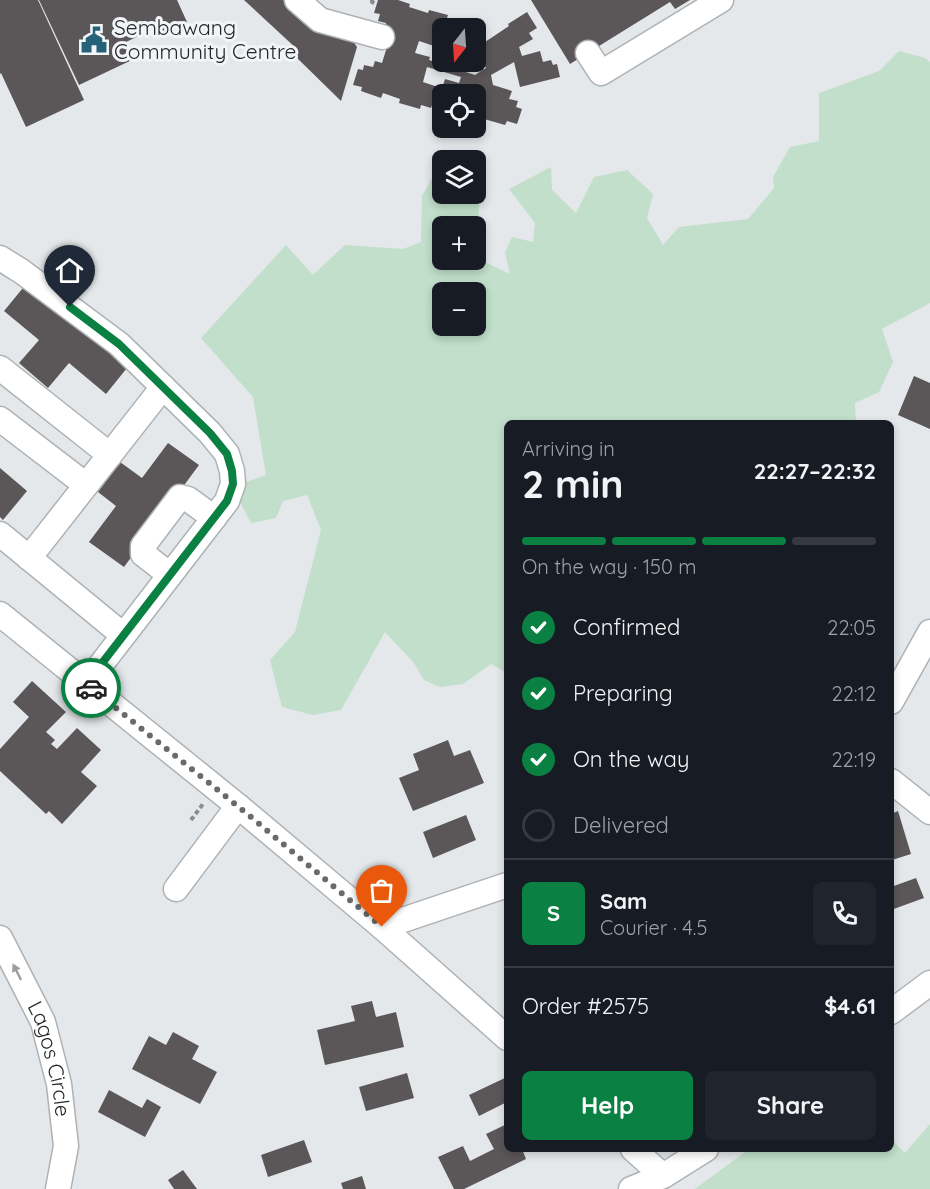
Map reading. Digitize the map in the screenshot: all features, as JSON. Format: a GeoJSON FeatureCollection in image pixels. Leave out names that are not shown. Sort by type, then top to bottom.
{"type":"FeatureCollection","features":[{"type":"Feature","properties":{"kind":"street"},"geometry":{"type":"LineString","coordinates":[[297,0],[320,20],[382,37]]}},
{"type":"Feature","properties":{"kind":"street"},"geometry":{"type":"LineString","coordinates":[[588,53],[600,73],[721,0]]}},
{"type":"Feature","properties":{"kind":"street"},"geometry":{"type":"LineString","coordinates":[[0,258],[21,270],[119,344],[210,433],[227,454],[232,471],[233,484],[227,501],[86,684]]}},
{"type":"Feature","properties":{"kind":"street"},"geometry":{"type":"LineString","coordinates":[[0,368],[110,455]]}},
{"type":"Feature","properties":{"kind":"street"},"geometry":{"type":"LineString","coordinates":[[29,558],[163,387]]}},
{"type":"Feature","properties":{"kind":"street"},"geometry":{"type":"LineString","coordinates":[[0,419],[86,485]]}},
{"type":"Feature","properties":{"kind":"street"},"geometry":{"type":"LineString","coordinates":[[170,575],[143,554],[142,550],[180,497],[183,496],[214,518]]}},
{"type":"Feature","properties":{"kind":"street"},"geometry":{"type":"LineString","coordinates":[[0,534],[123,635]]}},
{"type":"Feature","properties":{"kind":"street"},"geometry":{"type":"LineString","coordinates":[[0,614],[382,927],[504,1035]]}},
{"type":"Feature","properties":{"kind":"street"},"geometry":{"type":"LineString","coordinates":[[894,697],[930,632]]}},
{"type":"Feature","properties":{"kind":"street"},"geometry":{"type":"LineString","coordinates":[[894,783],[930,812]]}},
{"type":"Feature","properties":{"kind":"street"},"geometry":{"type":"LineString","coordinates":[[176,889],[238,807]]}},
{"type":"Feature","properties":{"kind":"street"},"geometry":{"type":"LineString","coordinates":[[382,927],[504,886]]}},
{"type":"Feature","properties":{"kind":"street","name":"Lagos Circle"},"geometry":{"type":"LineString","coordinates":[[0,938],[43,1022],[59,1084],[66,1146],[58,1189]]}},
{"type":"Feature","properties":{"kind":"street"},"geometry":{"type":"LineString","coordinates":[[894,1010],[930,983]]}},
{"type":"Feature","properties":{"kind":"street"},"geometry":{"type":"LineString","coordinates":[[636,1152],[663,1176]]}},
{"type":"Feature","properties":{"kind":"street"},"geometry":{"type":"LineString","coordinates":[[631,1189],[663,1176],[701,1152]]}},
{"type":"Feature","properties":{"kind":"path"},"geometry":{"type":"LineString","coordinates":[[191,820],[206,801]]}},
{"type":"Feature","properties":{"kind":"green space"},"geometry":{"type":"Polygon","coordinates":[[[899,51],[925,58],[930,62],[930,303],[882,329],[893,362],[879,392],[855,403],[856,420],[504,420],[504,671],[491,664],[463,684],[440,687],[424,680],[414,663],[385,632],[341,710],[313,715],[282,707],[270,660],[295,632],[321,530],[307,495],[283,501],[276,518],[251,523],[237,496],[243,483],[266,475],[253,397],[201,338],[286,245],[313,275],[345,245],[403,249],[421,242],[422,196],[432,178],[432,204],[479,204],[479,216],[432,216],[432,270],[486,270],[486,263],[510,274],[505,252],[512,237],[533,242],[535,223],[509,189],[551,167],[552,190],[576,213],[594,177],[627,170],[653,194],[647,218],[663,245],[679,227],[748,219],[774,188],[773,177],[790,147],[819,141],[819,93],[879,71],[899,51]]]}},
{"type":"Feature","properties":{"kind":"green space"},"geometry":{"type":"Polygon","coordinates":[[[930,1124],[930,1189],[695,1189],[745,1152],[894,1152],[894,1142],[905,1153],[930,1124]]]}},
{"type":"Feature","properties":{"kind":"building"},"geometry":{"type":"Polygon","coordinates":[[[0,0],[38,0],[84,100],[26,127],[0,74],[0,0]]]}},
{"type":"Feature","properties":{"kind":"building","name":"Sembawang Community Centre"},"geometry":{"type":"Polygon","coordinates":[[[39,0],[177,0],[187,22],[157,36],[153,29],[124,43],[132,60],[79,85],[39,0]]]}},
{"type":"Feature","properties":{"kind":"building"},"geometry":{"type":"Polygon","coordinates":[[[244,0],[283,0],[316,31],[351,38],[357,47],[341,101],[294,55],[298,50],[244,0]]]}},
{"type":"Feature","properties":{"kind":"building"},"geometry":{"type":"Polygon","coordinates":[[[378,0],[398,0],[410,4],[409,7],[428,13],[429,10],[448,15],[447,18],[432,18],[432,45],[419,41],[415,53],[430,57],[429,60],[432,61],[432,68],[427,67],[423,82],[432,85],[431,108],[421,105],[420,109],[399,103],[400,99],[383,93],[381,98],[361,91],[362,87],[353,85],[358,69],[363,70],[364,65],[373,67],[375,61],[382,63],[391,34],[384,31],[386,23],[378,21],[380,14],[374,13],[378,0]]]}},
{"type":"Feature","properties":{"kind":"building"},"geometry":{"type":"Polygon","coordinates":[[[531,0],[690,0],[675,9],[670,2],[570,64],[531,0]]]}},
{"type":"Feature","properties":{"kind":"building"},"geometry":{"type":"Polygon","coordinates":[[[527,12],[537,28],[529,33],[533,39],[519,47],[522,56],[540,51],[543,62],[551,60],[553,65],[557,64],[560,77],[520,87],[514,62],[491,75],[493,85],[512,91],[509,99],[518,101],[516,107],[522,109],[517,124],[507,121],[505,125],[486,120],[486,84],[443,84],[445,79],[459,83],[461,77],[444,72],[466,72],[475,75],[486,72],[486,41],[527,12]]]}},
{"type":"Feature","properties":{"kind":"building"},"geometry":{"type":"Polygon","coordinates":[[[27,283],[127,368],[106,394],[69,363],[48,388],[19,363],[39,340],[4,311],[27,283]]]}},
{"type":"Feature","properties":{"kind":"building"},"geometry":{"type":"Polygon","coordinates":[[[914,376],[930,383],[930,429],[898,415],[914,376]]]}},
{"type":"Feature","properties":{"kind":"building"},"geometry":{"type":"Polygon","coordinates":[[[168,443],[199,465],[124,567],[89,542],[116,506],[98,492],[120,462],[142,478],[168,443]]]}},
{"type":"Feature","properties":{"kind":"building"},"geometry":{"type":"Polygon","coordinates":[[[0,468],[27,491],[3,520],[0,517],[0,468]]]}},
{"type":"Feature","properties":{"kind":"building"},"geometry":{"type":"Polygon","coordinates":[[[32,681],[66,712],[46,732],[55,740],[51,744],[57,749],[77,728],[101,750],[81,772],[97,786],[62,824],[49,811],[46,814],[0,771],[0,749],[29,717],[13,702],[32,681]]]}},
{"type":"Feature","properties":{"kind":"building"},"geometry":{"type":"Polygon","coordinates":[[[448,740],[454,756],[470,750],[484,783],[413,811],[399,778],[419,770],[413,754],[448,740]]]}},
{"type":"Feature","properties":{"kind":"building"},"geometry":{"type":"Polygon","coordinates":[[[898,811],[911,854],[894,859],[894,813],[898,811]]]}},
{"type":"Feature","properties":{"kind":"building"},"geometry":{"type":"Polygon","coordinates":[[[466,815],[476,840],[433,858],[423,832],[466,815]]]}},
{"type":"Feature","properties":{"kind":"building"},"geometry":{"type":"Polygon","coordinates":[[[916,878],[924,898],[894,909],[894,886],[916,878]]]}},
{"type":"Feature","properties":{"kind":"building"},"geometry":{"type":"Polygon","coordinates":[[[372,1001],[376,1017],[396,1012],[404,1047],[325,1065],[317,1030],[355,1021],[351,1006],[372,1001]]]}},
{"type":"Feature","properties":{"kind":"building"},"geometry":{"type":"Polygon","coordinates":[[[173,1032],[199,1046],[192,1059],[217,1072],[200,1104],[132,1069],[149,1036],[166,1045],[173,1032]]]}},
{"type":"Feature","properties":{"kind":"building"},"geometry":{"type":"Polygon","coordinates":[[[407,1073],[414,1098],[366,1111],[359,1087],[407,1073]]]}},
{"type":"Feature","properties":{"kind":"building"},"geometry":{"type":"Polygon","coordinates":[[[504,1078],[504,1104],[479,1116],[469,1095],[504,1078]]]}},
{"type":"Feature","properties":{"kind":"building"},"geometry":{"type":"Polygon","coordinates":[[[109,1090],[142,1108],[147,1099],[161,1107],[145,1137],[98,1112],[109,1090]]]}},
{"type":"Feature","properties":{"kind":"building"},"geometry":{"type":"Polygon","coordinates":[[[504,1125],[504,1152],[523,1152],[526,1159],[464,1189],[454,1189],[438,1157],[463,1146],[470,1161],[494,1149],[486,1134],[504,1125]]]}},
{"type":"Feature","properties":{"kind":"building"},"geometry":{"type":"Polygon","coordinates":[[[304,1140],[312,1162],[268,1177],[261,1155],[304,1140]]]}},
{"type":"Feature","properties":{"kind":"building"},"geometry":{"type":"Polygon","coordinates":[[[183,1170],[197,1189],[174,1189],[168,1180],[183,1170]]]}},
{"type":"Feature","properties":{"kind":"building"},"geometry":{"type":"Polygon","coordinates":[[[362,1176],[366,1189],[343,1189],[341,1183],[362,1176]]]}},
{"type":"Feature","properties":{"kind":"way so far"},"geometry":{"type":"LineString","coordinates":[[91,688],[245,812],[382,927]]}},
{"type":"Feature","properties":{"kind":"place","name":"Sembawang Community Centre"},"geometry":{"type":"Point","coordinates":[94,40]}},
{"type":"Feature","properties":{"kind":"route"},"geometry":{"type":"LineString","coordinates":[[70,307],[119,344],[210,433],[227,454],[233,484],[227,501],[86,684],[91,688]]}}]}
